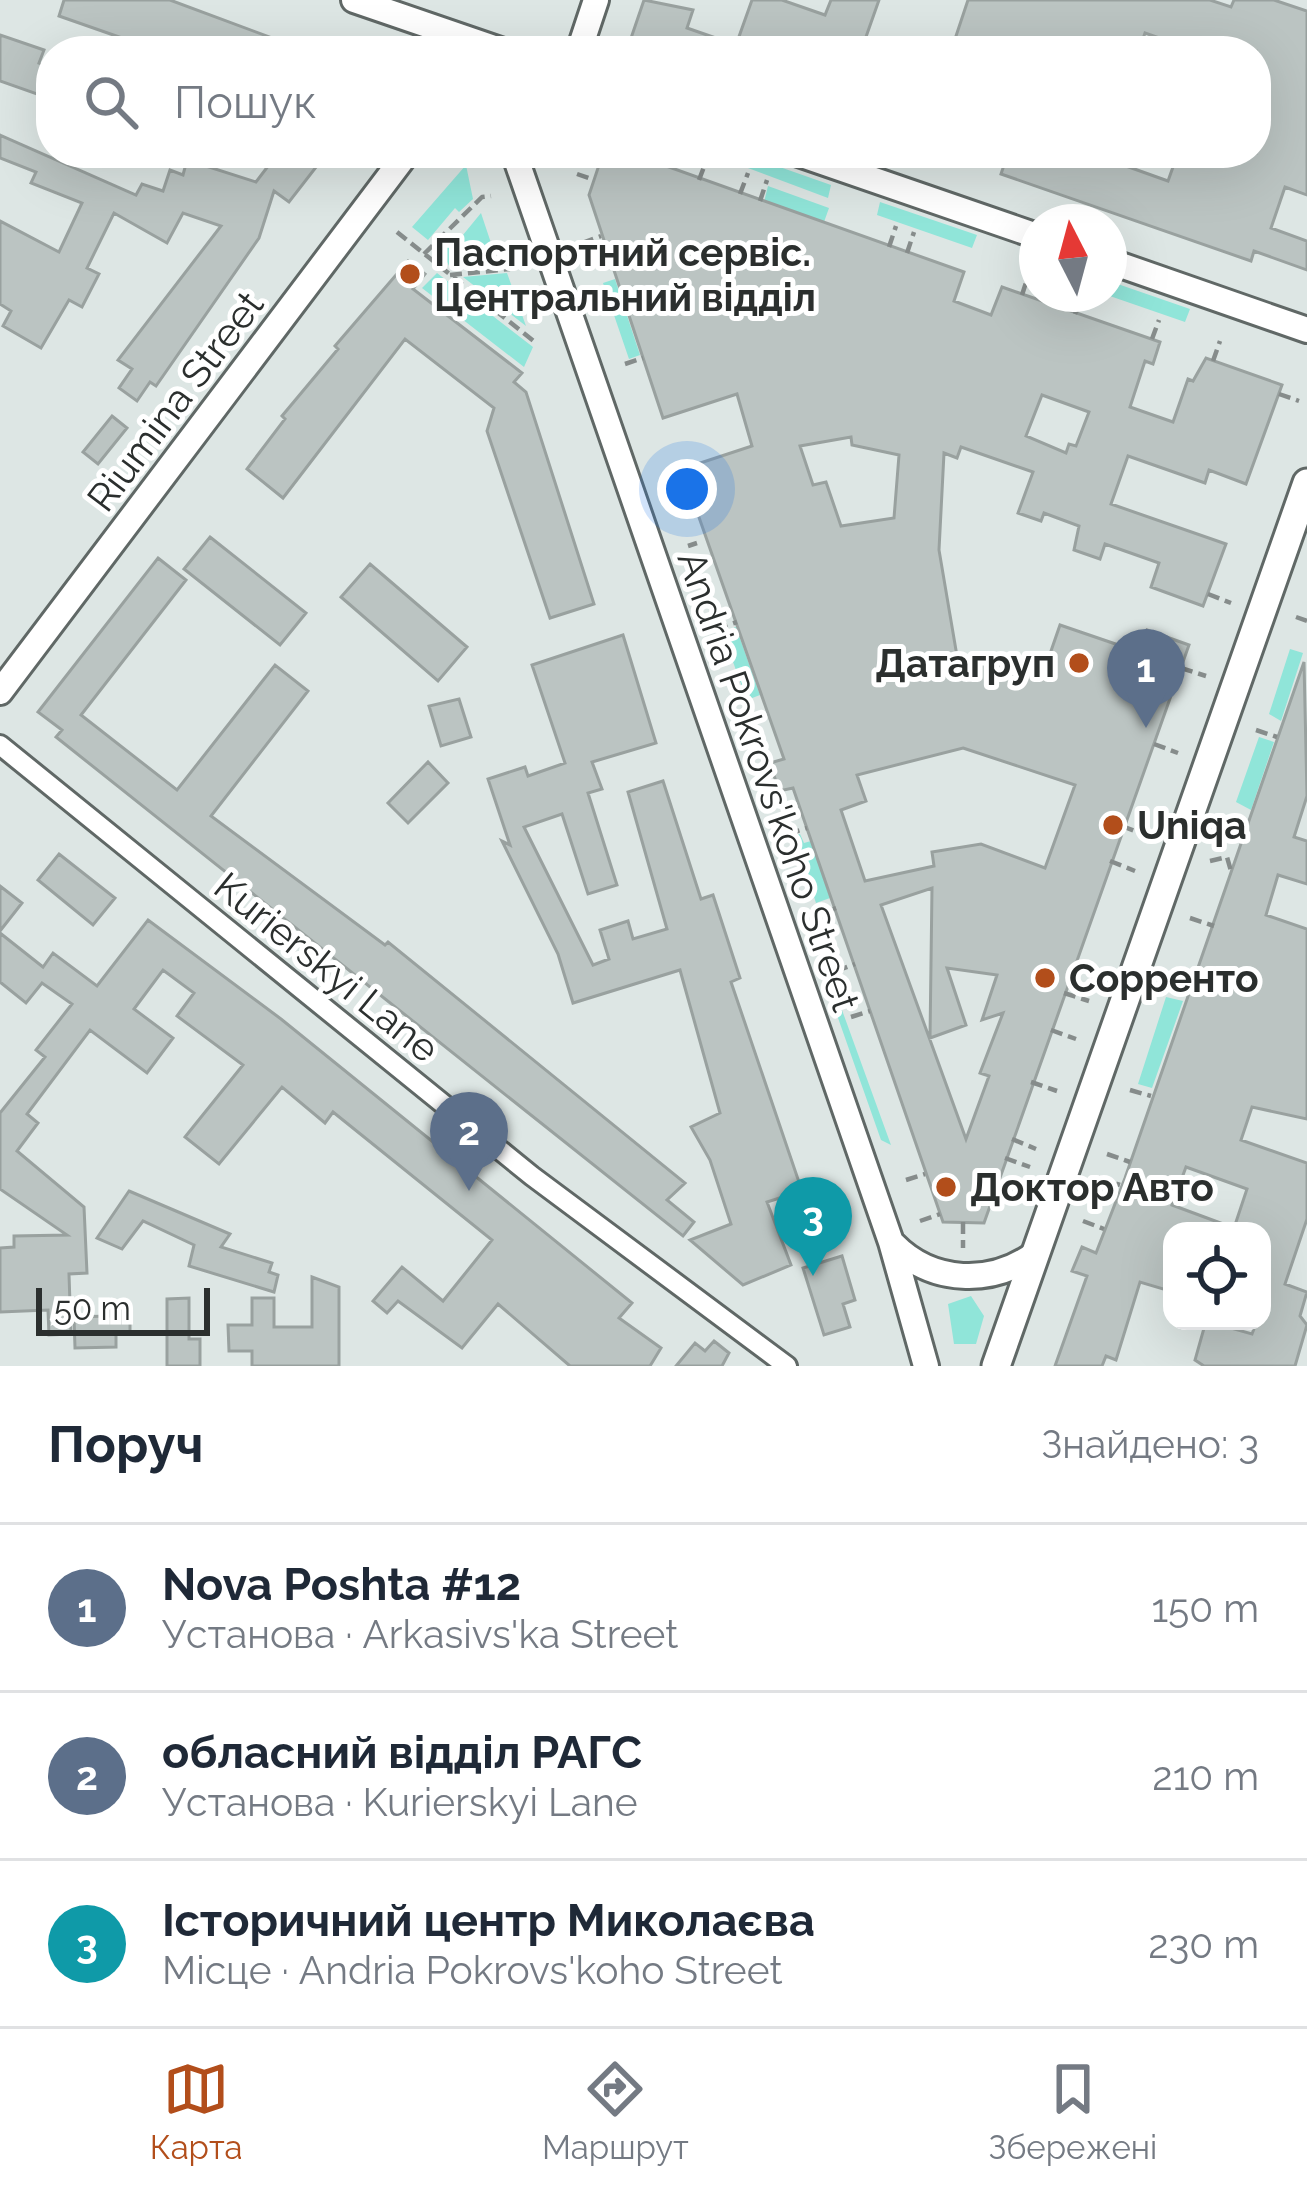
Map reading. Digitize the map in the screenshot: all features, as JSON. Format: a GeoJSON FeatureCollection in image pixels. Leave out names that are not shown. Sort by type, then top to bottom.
{"type":"FeatureCollection","features":[{"type":"Feature","properties":{"kind":"main road"},"geometry":{"type":"LineString","coordinates":[[996,1366],[1307,483]]}},
{"type":"Feature","properties":{"kind":"street"},"geometry":{"type":"LineString","coordinates":[[354,0],[430,36]]}},
{"type":"Feature","properties":{"kind":"street"},"geometry":{"type":"LineString","coordinates":[[584,36],[596,0]]}},
{"type":"Feature","properties":{"kind":"street","name":"Riumina Street"},"geometry":{"type":"LineString","coordinates":[[0,692],[396,168]]}},
{"type":"Feature","properties":{"kind":"street","name":"Andria Pokrovs'koho Street"},"geometry":{"type":"LineString","coordinates":[[521,168],[891,1242],[926,1366]]}},
{"type":"Feature","properties":{"kind":"street"},"geometry":{"type":"LineString","coordinates":[[528,185],[534,168]]}},
{"type":"Feature","properties":{"kind":"street"},"geometry":{"type":"LineString","coordinates":[[840,168],[1019,230]]}},
{"type":"Feature","properties":{"kind":"street"},"geometry":{"type":"LineString","coordinates":[[1127,267],[1307,330]]}},
{"type":"Feature","properties":{"kind":"street","name":"Kurierskyi Lane"},"geometry":{"type":"LineString","coordinates":[[0,745],[532,1176],[787,1366]]}},
{"type":"Feature","properties":{"kind":"street"},"geometry":{"type":"LineString","coordinates":[[891,1242],[924,1267],[956,1276],[995,1274],[1036,1253]]}},
{"type":"Feature","properties":{"kind":"path"},"geometry":{"type":"LineString","coordinates":[[699,180],[704,168]]}},
{"type":"Feature","properties":{"kind":"path"},"geometry":{"type":"LineString","coordinates":[[740,194],[748,173]]}},
{"type":"Feature","properties":{"kind":"path"},"geometry":{"type":"LineString","coordinates":[[577,175],[594,180]]}},
{"type":"Feature","properties":{"kind":"path"},"geometry":{"type":"LineString","coordinates":[[760,201],[767,180]]}},
{"type":"Feature","properties":{"kind":"path"},"geometry":{"type":"LineString","coordinates":[[424,254],[482,197],[491,196]]}},
{"type":"Feature","properties":{"kind":"path"},"geometry":{"type":"LineString","coordinates":[[889,247],[896,226]]}},
{"type":"Feature","properties":{"kind":"path"},"geometry":{"type":"LineString","coordinates":[[397,232],[536,343]]}},
{"type":"Feature","properties":{"kind":"path"},"geometry":{"type":"LineString","coordinates":[[907,253],[914,232]]}},
{"type":"Feature","properties":{"kind":"path"},"geometry":{"type":"LineString","coordinates":[[582,243],[602,236]]}},
{"type":"Feature","properties":{"kind":"path"},"geometry":{"type":"LineString","coordinates":[[450,274],[510,269]]}},
{"type":"Feature","properties":{"kind":"path"},"geometry":{"type":"LineString","coordinates":[[1152,339],[1159,320]]}},
{"type":"Feature","properties":{"kind":"path"},"geometry":{"type":"LineString","coordinates":[[1213,361],[1220,341]]}},
{"type":"Feature","properties":{"kind":"path"},"geometry":{"type":"LineString","coordinates":[[625,364],[644,358]]}},
{"type":"Feature","properties":{"kind":"path"},"geometry":{"type":"LineString","coordinates":[[1279,394],[1299,400]]}},
{"type":"Feature","properties":{"kind":"path"},"geometry":{"type":"LineString","coordinates":[[672,499],[690,493]]}},
{"type":"Feature","properties":{"kind":"path"},"geometry":{"type":"LineString","coordinates":[[688,546],[697,543]]}},
{"type":"Feature","properties":{"kind":"path"},"geometry":{"type":"LineString","coordinates":[[1208,594],[1231,603]]}},
{"type":"Feature","properties":{"kind":"path"},"geometry":{"type":"LineString","coordinates":[[1296,617],[1307,621]]}},
{"type":"Feature","properties":{"kind":"path"},"geometry":{"type":"LineString","coordinates":[[716,628],[737,622]]}},
{"type":"Feature","properties":{"kind":"path"},"geometry":{"type":"LineString","coordinates":[[1181,668],[1206,676]]}},
{"type":"Feature","properties":{"kind":"path"},"geometry":{"type":"LineString","coordinates":[[1256,730],[1277,737]]}},
{"type":"Feature","properties":{"kind":"path"},"geometry":{"type":"LineString","coordinates":[[1154,743],[1178,753]]}},
{"type":"Feature","properties":{"kind":"path"},"geometry":{"type":"LineString","coordinates":[[1122,826],[1148,836]]}},
{"type":"Feature","properties":{"kind":"path"},"geometry":{"type":"LineString","coordinates":[[788,834],[807,828]]}},
{"type":"Feature","properties":{"kind":"path"},"geometry":{"type":"LineString","coordinates":[[1210,861],[1227,857],[1231,871]]}},
{"type":"Feature","properties":{"kind":"path"},"geometry":{"type":"LineString","coordinates":[[1110,862],[1135,871]]}},
{"type":"Feature","properties":{"kind":"path"},"geometry":{"type":"LineString","coordinates":[[816,915],[836,908]]}},
{"type":"Feature","properties":{"kind":"path"},"geometry":{"type":"LineString","coordinates":[[1190,918],[1214,926]]}},
{"type":"Feature","properties":{"kind":"path"},"geometry":{"type":"LineString","coordinates":[[836,971],[855,964]]}},
{"type":"Feature","properties":{"kind":"path"},"geometry":{"type":"LineString","coordinates":[[1064,993],[1089,1001]]}},
{"type":"Feature","properties":{"kind":"path"},"geometry":{"type":"LineString","coordinates":[[851,1017],[870,1011]]}},
{"type":"Feature","properties":{"kind":"path"},"geometry":{"type":"LineString","coordinates":[[1051,1030],[1076,1039]]}},
{"type":"Feature","properties":{"kind":"path"},"geometry":{"type":"LineString","coordinates":[[1031,1082],[1057,1091]]}},
{"type":"Feature","properties":{"kind":"path"},"geometry":{"type":"LineString","coordinates":[[1130,1090],[1151,1096]]}},
{"type":"Feature","properties":{"kind":"path"},"geometry":{"type":"LineString","coordinates":[[1012,1138],[1036,1149]]}},
{"type":"Feature","properties":{"kind":"path"},"geometry":{"type":"LineString","coordinates":[[1107,1154],[1130,1162]]}},
{"type":"Feature","properties":{"kind":"path"},"geometry":{"type":"LineString","coordinates":[[1005,1159],[1030,1167]]}},
{"type":"Feature","properties":{"kind":"path"},"geometry":{"type":"LineString","coordinates":[[906,1180],[926,1174]]}},
{"type":"Feature","properties":{"kind":"path"},"geometry":{"type":"LineString","coordinates":[[1099,1178],[1120,1185]]}},
{"type":"Feature","properties":{"kind":"path"},"geometry":{"type":"LineString","coordinates":[[920,1221],[940,1214]]}},
{"type":"Feature","properties":{"kind":"path"},"geometry":{"type":"LineString","coordinates":[[1083,1221],[1104,1229]]}},
{"type":"Feature","properties":{"kind":"path"},"geometry":{"type":"LineString","coordinates":[[963,1222],[963,1248]]}},
{"type":"Feature","properties":{"kind":"shaded area"},"geometry":{"type":"Polygon","coordinates":[[[467,168],[473,199],[459,212],[455,208],[428,240],[412,227],[467,168]]]}},
{"type":"Feature","properties":{"kind":"shaded area"},"geometry":{"type":"Polygon","coordinates":[[[748,168],[783,168],[831,185],[828,198],[748,168]]]}},
{"type":"Feature","properties":{"kind":"shaded area"},"geometry":{"type":"Polygon","coordinates":[[[768,186],[829,208],[824,222],[764,202],[768,186]]]}},
{"type":"Feature","properties":{"kind":"shaded area"},"geometry":{"type":"Polygon","coordinates":[[[880,202],[977,235],[972,248],[877,215],[880,202]]]}},
{"type":"Feature","properties":{"kind":"shaded area"},"geometry":{"type":"Polygon","coordinates":[[[481,213],[498,264],[450,268],[441,249],[453,237],[458,241],[481,213]]]}},
{"type":"Feature","properties":{"kind":"shaded area"},"geometry":{"type":"Polygon","coordinates":[[[437,273],[533,347],[524,367],[422,288],[437,273]]]}},
{"type":"Feature","properties":{"kind":"shaded area"},"geometry":{"type":"Polygon","coordinates":[[[507,273],[526,326],[463,277],[507,273]]]}},
{"type":"Feature","properties":{"kind":"shaded area"},"geometry":{"type":"Polygon","coordinates":[[[615,279],[640,355],[629,359],[603,283],[615,279]]]}},
{"type":"Feature","properties":{"kind":"shaded area"},"geometry":{"type":"Polygon","coordinates":[[[1127,287],[1190,309],[1185,322],[1127,302],[1127,287]]]}},
{"type":"Feature","properties":{"kind":"shaded area"},"geometry":{"type":"Polygon","coordinates":[[[736,627],[760,695],[747,700],[722,632],[736,627]]]}},
{"type":"Feature","properties":{"kind":"shaded area"},"geometry":{"type":"Polygon","coordinates":[[[1290,649],[1303,653],[1281,721],[1269,714],[1290,649]]]}},
{"type":"Feature","properties":{"kind":"shaded area"},"geometry":{"type":"Polygon","coordinates":[[[1259,737],[1274,742],[1251,810],[1236,802],[1259,737]]]}},
{"type":"Feature","properties":{"kind":"shaded area"},"geometry":{"type":"Polygon","coordinates":[[[800,834],[804,843],[811,841],[830,898],[816,903],[794,836],[800,834]]]}},
{"type":"Feature","properties":{"kind":"shaded area"},"geometry":{"type":"Polygon","coordinates":[[[830,977],[891,1145],[881,1140],[825,981],[830,977]]]}},
{"type":"Feature","properties":{"kind":"shaded area"},"geometry":{"type":"Polygon","coordinates":[[[1166,997],[1183,1001],[1152,1088],[1138,1084],[1166,997]]]}},
{"type":"Feature","properties":{"kind":"shaded area"},"geometry":{"type":"Polygon","coordinates":[[[971,1296],[984,1316],[976,1344],[954,1344],[948,1304],[971,1296]]]}},
{"type":"Feature","properties":{"kind":"building"},"geometry":{"type":"Polygon","coordinates":[[[64,0],[170,0],[267,36],[116,36],[59,16],[64,0]]]}},
{"type":"Feature","properties":{"kind":"building"},"geometry":{"type":"Polygon","coordinates":[[[644,0],[693,10],[687,28],[710,36],[632,36],[644,0]]]}},
{"type":"Feature","properties":{"kind":"building"},"geometry":{"type":"Polygon","coordinates":[[[752,0],[782,0],[825,15],[831,0],[879,0],[866,36],[739,36],[752,0]]]}},
{"type":"Feature","properties":{"kind":"building"},"geometry":{"type":"Polygon","coordinates":[[[968,0],[1210,0],[1231,7],[1234,0],[1274,0],[1307,11],[1307,195],[1285,187],[1271,228],[1307,241],[1307,270],[1254,251],[1251,261],[1127,218],[1127,204],[1087,204],[1001,174],[1003,168],[1132,168],[1168,181],[1173,168],[1271,168],[1271,36],[956,36],[968,0]]]}},
{"type":"Feature","properties":{"kind":"building"},"geometry":{"type":"Polygon","coordinates":[[[0,35],[36,47],[36,94],[0,81],[0,35]]]}},
{"type":"Feature","properties":{"kind":"building"},"geometry":{"type":"Polygon","coordinates":[[[0,135],[36,151],[36,168],[75,168],[136,195],[142,184],[163,191],[170,170],[183,175],[185,168],[212,168],[256,182],[267,168],[315,168],[289,202],[274,191],[259,238],[156,386],[150,382],[137,401],[119,388],[132,369],[118,360],[221,226],[183,213],[167,243],[114,213],[87,268],[99,274],[82,307],[69,300],[41,348],[3,326],[11,311],[0,304],[0,221],[59,252],[82,203],[31,183],[36,172],[0,158],[0,135]]]}},
{"type":"Feature","properties":{"kind":"building"},"geometry":{"type":"Polygon","coordinates":[[[598,168],[672,168],[964,272],[954,301],[991,315],[1002,287],[1019,293],[1019,312],[1074,312],[1160,342],[1153,364],[1145,361],[1130,407],[1173,422],[1188,379],[1193,381],[1206,358],[1282,385],[1246,484],[1209,470],[1205,483],[1128,456],[1111,504],[1226,544],[1203,606],[1151,587],[1159,563],[1105,544],[1100,559],[1074,550],[1079,526],[1044,513],[1041,521],[1018,513],[1033,472],[961,447],[957,458],[944,453],[939,550],[958,662],[973,657],[1042,677],[1060,625],[1139,652],[1147,630],[1189,645],[984,1223],[943,1222],[793,788],[779,791],[770,763],[784,759],[682,469],[752,446],[737,394],[663,418],[589,195],[598,168]],[[1042,395],[1026,436],[1066,453],[1069,444],[1076,446],[1089,412],[1042,395]],[[851,437],[800,446],[813,485],[826,482],[841,526],[894,518],[899,455],[852,445],[851,437]],[[963,748],[857,775],[866,801],[841,810],[865,881],[934,866],[932,852],[981,844],[1045,868],[1075,785],[963,748]],[[932,888],[881,905],[966,1139],[989,1076],[980,1073],[1003,1013],[982,1020],[997,975],[947,968],[966,1025],[930,1038],[932,888]]]}},
{"type":"Feature","properties":{"kind":"building"},"geometry":{"type":"Polygon","coordinates":[[[408,261],[425,274],[413,289],[522,373],[514,382],[526,392],[594,604],[550,618],[487,431],[494,408],[405,339],[283,498],[247,469],[285,419],[282,416],[338,349],[335,346],[408,261]]]}},
{"type":"Feature","properties":{"kind":"building"},"geometry":{"type":"Polygon","coordinates":[[[112,416],[127,428],[98,464],[83,452],[112,416]]]}},
{"type":"Feature","properties":{"kind":"building"},"geometry":{"type":"Polygon","coordinates":[[[210,537],[306,613],[280,645],[184,569],[210,537]]]}},
{"type":"Feature","properties":{"kind":"building"},"geometry":{"type":"Polygon","coordinates":[[[158,558],[186,580],[81,715],[177,790],[275,665],[308,691],[211,816],[385,945],[388,942],[685,1183],[667,1200],[694,1222],[683,1236],[56,737],[62,730],[38,712],[158,558]]]}},
{"type":"Feature","properties":{"kind":"building"},"geometry":{"type":"Polygon","coordinates":[[[370,564],[467,647],[438,681],[341,597],[370,564]]]}},
{"type":"Feature","properties":{"kind":"building"},"geometry":{"type":"Polygon","coordinates":[[[623,635],[656,743],[592,762],[602,789],[588,793],[617,885],[588,894],[562,814],[524,827],[593,965],[609,959],[600,930],[628,921],[633,939],[667,929],[628,792],[663,781],[701,899],[713,895],[740,978],[731,982],[802,1191],[767,1202],[791,1265],[743,1285],[690,1240],[731,1224],[710,1160],[691,1127],[720,1113],[680,970],[573,1003],[558,954],[502,841],[510,845],[488,779],[525,767],[528,776],[565,763],[532,665],[623,635]]]}},
{"type":"Feature","properties":{"kind":"building"},"geometry":{"type":"Polygon","coordinates":[[[1304,662],[1307,796],[1294,837],[1307,841],[1307,884],[1278,875],[1266,915],[1307,929],[1307,1119],[1252,1107],[1241,1140],[1307,1163],[1307,1219],[1285,1284],[1307,1292],[1300,1316],[1307,1325],[1295,1366],[1204,1366],[1195,1360],[1203,1330],[1252,1334],[1271,1330],[1271,1222],[1236,1222],[1247,1189],[1186,1167],[1172,1205],[1218,1222],[1163,1222],[1163,1289],[1140,1282],[1116,1360],[1106,1356],[1102,1366],[1055,1366],[1087,1276],[1072,1271],[1082,1247],[1096,1253],[1304,662]]]}},
{"type":"Feature","properties":{"kind":"building"},"geometry":{"type":"Polygon","coordinates":[[[459,699],[471,737],[441,746],[429,706],[459,699]]]}},
{"type":"Feature","properties":{"kind":"building"},"geometry":{"type":"Polygon","coordinates":[[[428,762],[448,783],[408,823],[388,803],[428,762]]]}},
{"type":"Feature","properties":{"kind":"building"},"geometry":{"type":"Polygon","coordinates":[[[59,854],[115,898],[93,925],[38,880],[59,854]]]}},
{"type":"Feature","properties":{"kind":"building"},"geometry":{"type":"Polygon","coordinates":[[[0,886],[22,903],[0,931],[0,886]]]}},
{"type":"Feature","properties":{"kind":"building"},"geometry":{"type":"Polygon","coordinates":[[[148,920],[281,1019],[632,1303],[619,1318],[661,1348],[650,1366],[570,1366],[498,1304],[462,1348],[398,1301],[387,1313],[373,1301],[402,1267],[443,1301],[492,1240],[333,1112],[325,1123],[282,1087],[219,1164],[185,1137],[243,1065],[177,1016],[194,993],[163,970],[134,1009],[173,1038],[147,1073],[90,1030],[27,1114],[38,1123],[17,1151],[84,1207],[87,1273],[69,1274],[71,1334],[49,1335],[48,1310],[0,1312],[0,1248],[14,1247],[14,1236],[67,1235],[0,1189],[0,1113],[45,1057],[36,1050],[72,1004],[42,983],[26,1003],[0,982],[0,933],[43,967],[53,953],[97,986],[148,920]]]}},
{"type":"Feature","properties":{"kind":"building"},"geometry":{"type":"Polygon","coordinates":[[[129,1191],[230,1234],[221,1247],[272,1263],[269,1272],[278,1275],[274,1292],[189,1266],[194,1245],[143,1221],[122,1249],[97,1238],[129,1191]]]}},
{"type":"Feature","properties":{"kind":"building"},"geometry":{"type":"Polygon","coordinates":[[[842,1256],[855,1300],[843,1304],[850,1327],[824,1335],[803,1268],[842,1256]]]}},
{"type":"Feature","properties":{"kind":"building"},"geometry":{"type":"Polygon","coordinates":[[[312,1277],[339,1287],[339,1366],[252,1366],[252,1351],[229,1351],[228,1325],[252,1325],[252,1298],[274,1298],[274,1327],[312,1327],[312,1277]]]}},
{"type":"Feature","properties":{"kind":"building"},"geometry":{"type":"Polygon","coordinates":[[[189,1298],[189,1339],[200,1339],[200,1366],[167,1366],[167,1299],[189,1298]]]}},
{"type":"Feature","properties":{"kind":"building"},"geometry":{"type":"Polygon","coordinates":[[[109,1306],[130,1306],[130,1332],[116,1332],[116,1347],[75,1348],[74,1317],[109,1316],[109,1306]]]}},
{"type":"Feature","properties":{"kind":"building"},"geometry":{"type":"Polygon","coordinates":[[[714,1341],[729,1353],[722,1366],[676,1366],[695,1343],[705,1351],[714,1341]]]}},
{"type":"Feature","properties":{"kind":"place","name":"Паспортний сервіс. Центральний відділ"},"geometry":{"type":"Point","coordinates":[410,274]}},
{"type":"Feature","properties":{"kind":"place","name":"Датагруп"},"geometry":{"type":"Point","coordinates":[1079,663]}},
{"type":"Feature","properties":{"kind":"place","name":"Nova Poshta #12"},"geometry":{"type":"Point","coordinates":[1146,728]}},
{"type":"Feature","properties":{"kind":"place","name":"Uniqa"},"geometry":{"type":"Point","coordinates":[1113,825]}},
{"type":"Feature","properties":{"kind":"place","name":"Сорренто"},"geometry":{"type":"Point","coordinates":[1045,978]}},
{"type":"Feature","properties":{"kind":"place","name":"Доктор Авто"},"geometry":{"type":"Point","coordinates":[946,1187]}},
{"type":"Feature","properties":{"kind":"place","name":"обласний відділ РАГС"},"geometry":{"type":"Point","coordinates":[469,1191]}},
{"type":"Feature","properties":{"kind":"place","name":"Історичний центр Миколаєва"},"geometry":{"type":"Point","coordinates":[813,1276]}}]}
